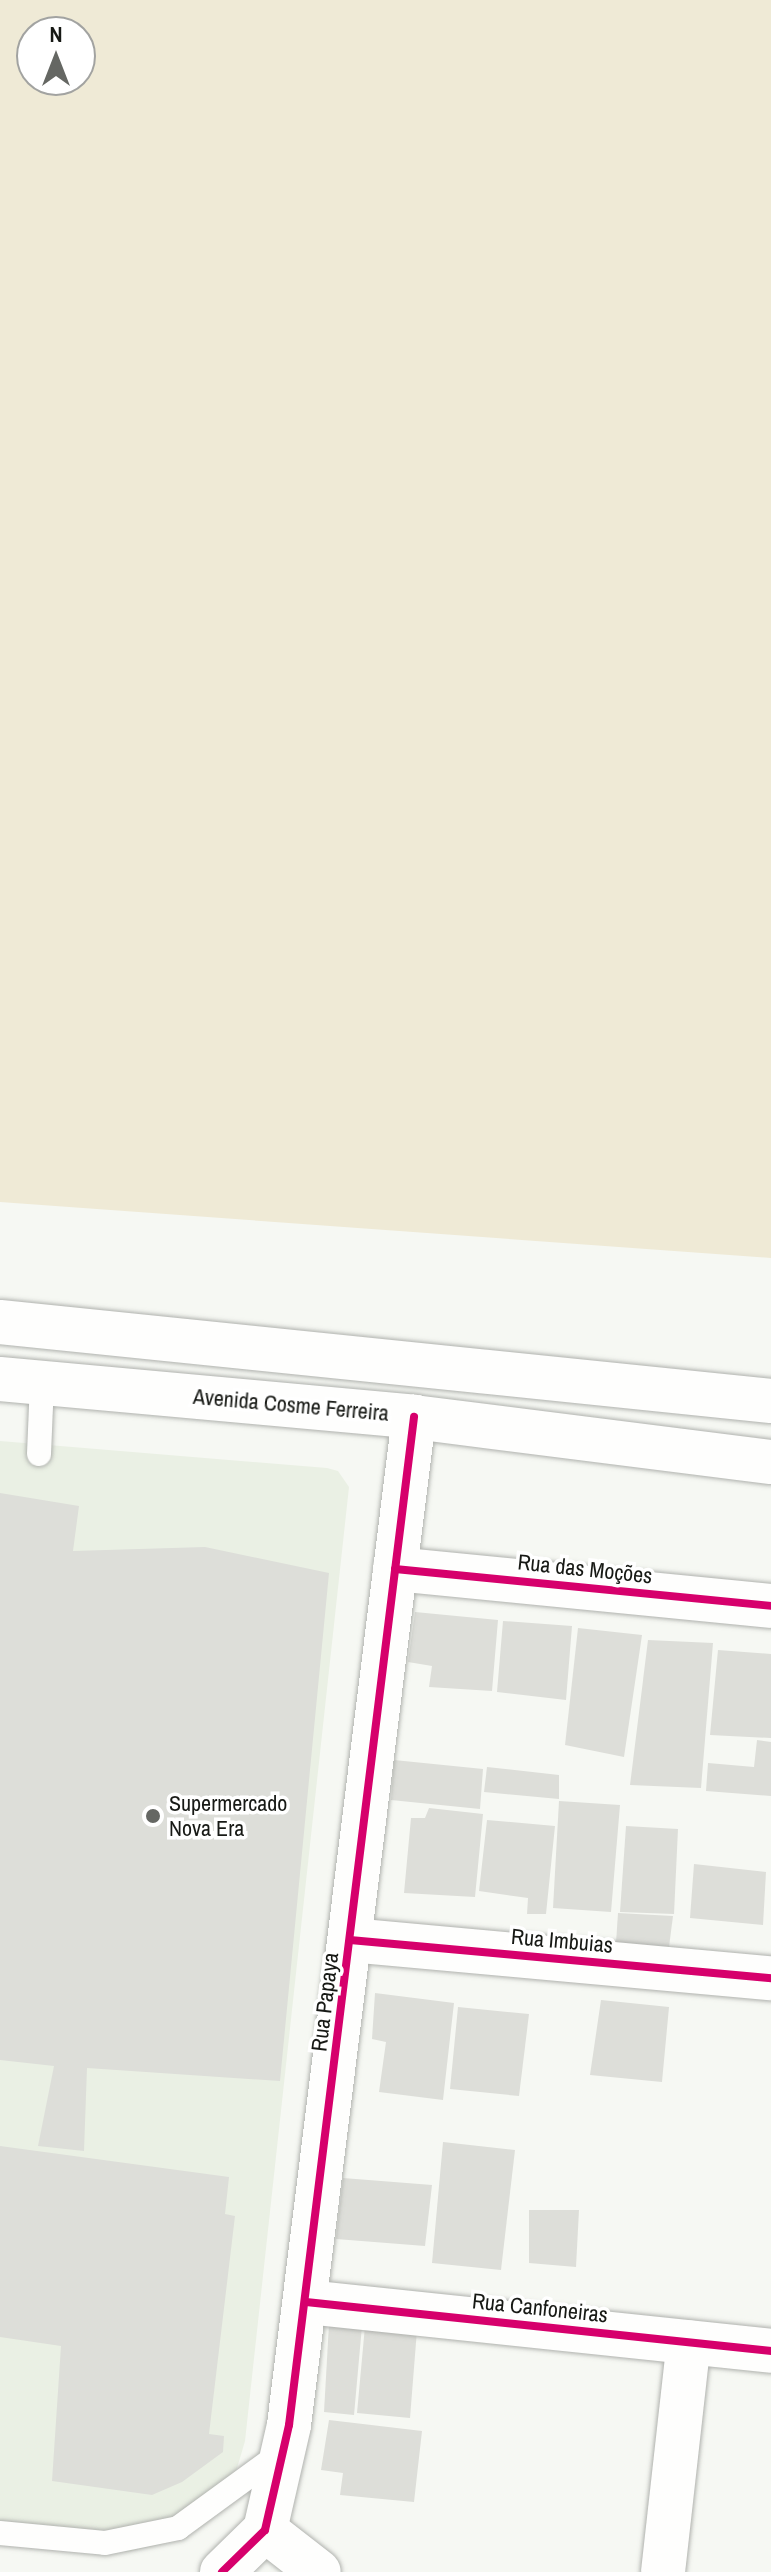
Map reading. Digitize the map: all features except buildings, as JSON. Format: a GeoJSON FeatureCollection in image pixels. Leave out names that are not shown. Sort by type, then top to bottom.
{"type":"FeatureCollection","features":[{"type":"Feature","properties":{"kind":"street"},"geometry":{"type":"LineString","coordinates":[[0,1322],[771,1401]]}},
{"type":"Feature","properties":{"kind":"street","name":"Avenida Cosme Ferreira"},"geometry":{"type":"LineString","coordinates":[[21,1381],[414,1417],[771,1462]]}},
{"type":"Feature","properties":{"kind":"street","name":"Rua Papaya"},"geometry":{"type":"LineString","coordinates":[[265,2530],[283,2451],[306,2302],[414,1417]]}},
{"type":"Feature","properties":{"kind":"street","name":"Rua das Moções"},"geometry":{"type":"LineString","coordinates":[[395,1569],[771,1606]]}},
{"type":"Feature","properties":{"kind":"street","name":"Rua Imbuias"},"geometry":{"type":"LineString","coordinates":[[350,1940],[771,1978]]}},
{"type":"Feature","properties":{"kind":"street","name":"Rua Canfoneiras"},"geometry":{"type":"LineString","coordinates":[[306,2302],[771,2351]]}},
{"type":"Feature","properties":{"kind":"street"},"geometry":{"type":"LineString","coordinates":[[663,2572],[689,2342]]}},
{"type":"Feature","properties":{"kind":"street"},"geometry":{"type":"LineString","coordinates":[[222,2572],[265,2530],[319,2572]]}},
{"type":"Feature","properties":{"kind":"lane"},"geometry":{"type":"LineString","coordinates":[[21,1381],[39,1454]]}},
{"type":"Feature","properties":{"kind":"lane"},"geometry":{"type":"LineString","coordinates":[[0,2533],[105,2543],[178,2528],[283,2451]]}},
{"type":"Feature","properties":{"kind":"shaded area"},"geometry":{"type":"Polygon","coordinates":[[[0,0],[771,0],[771,1258],[0,1202],[0,0]]]}},
{"type":"Feature","properties":{"kind":"shaded area"},"geometry":{"type":"Polygon","coordinates":[[[0,1441],[327,1468],[338,1471],[349,1487],[245,2441],[235,2475],[187,2538],[128,2552],[0,2541],[0,1441]]]}},
{"type":"Feature","properties":{"kind":"cycle path"},"geometry":{"type":"LineString","coordinates":[[222,2572],[265,2530],[289,2425],[414,1417]]}},
{"type":"Feature","properties":{"kind":"cycle path"},"geometry":{"type":"LineString","coordinates":[[395,1569],[771,1606]]}},
{"type":"Feature","properties":{"kind":"cycle path"},"geometry":{"type":"LineString","coordinates":[[350,1940],[771,1978]]}},
{"type":"Feature","properties":{"kind":"cycle path"},"geometry":{"type":"LineString","coordinates":[[306,2302],[771,2351]]}},
{"type":"Feature","properties":{"kind":"place","name":"Supermercado Nova Era"},"geometry":{"type":"Point","coordinates":[153,1816]}}]}
